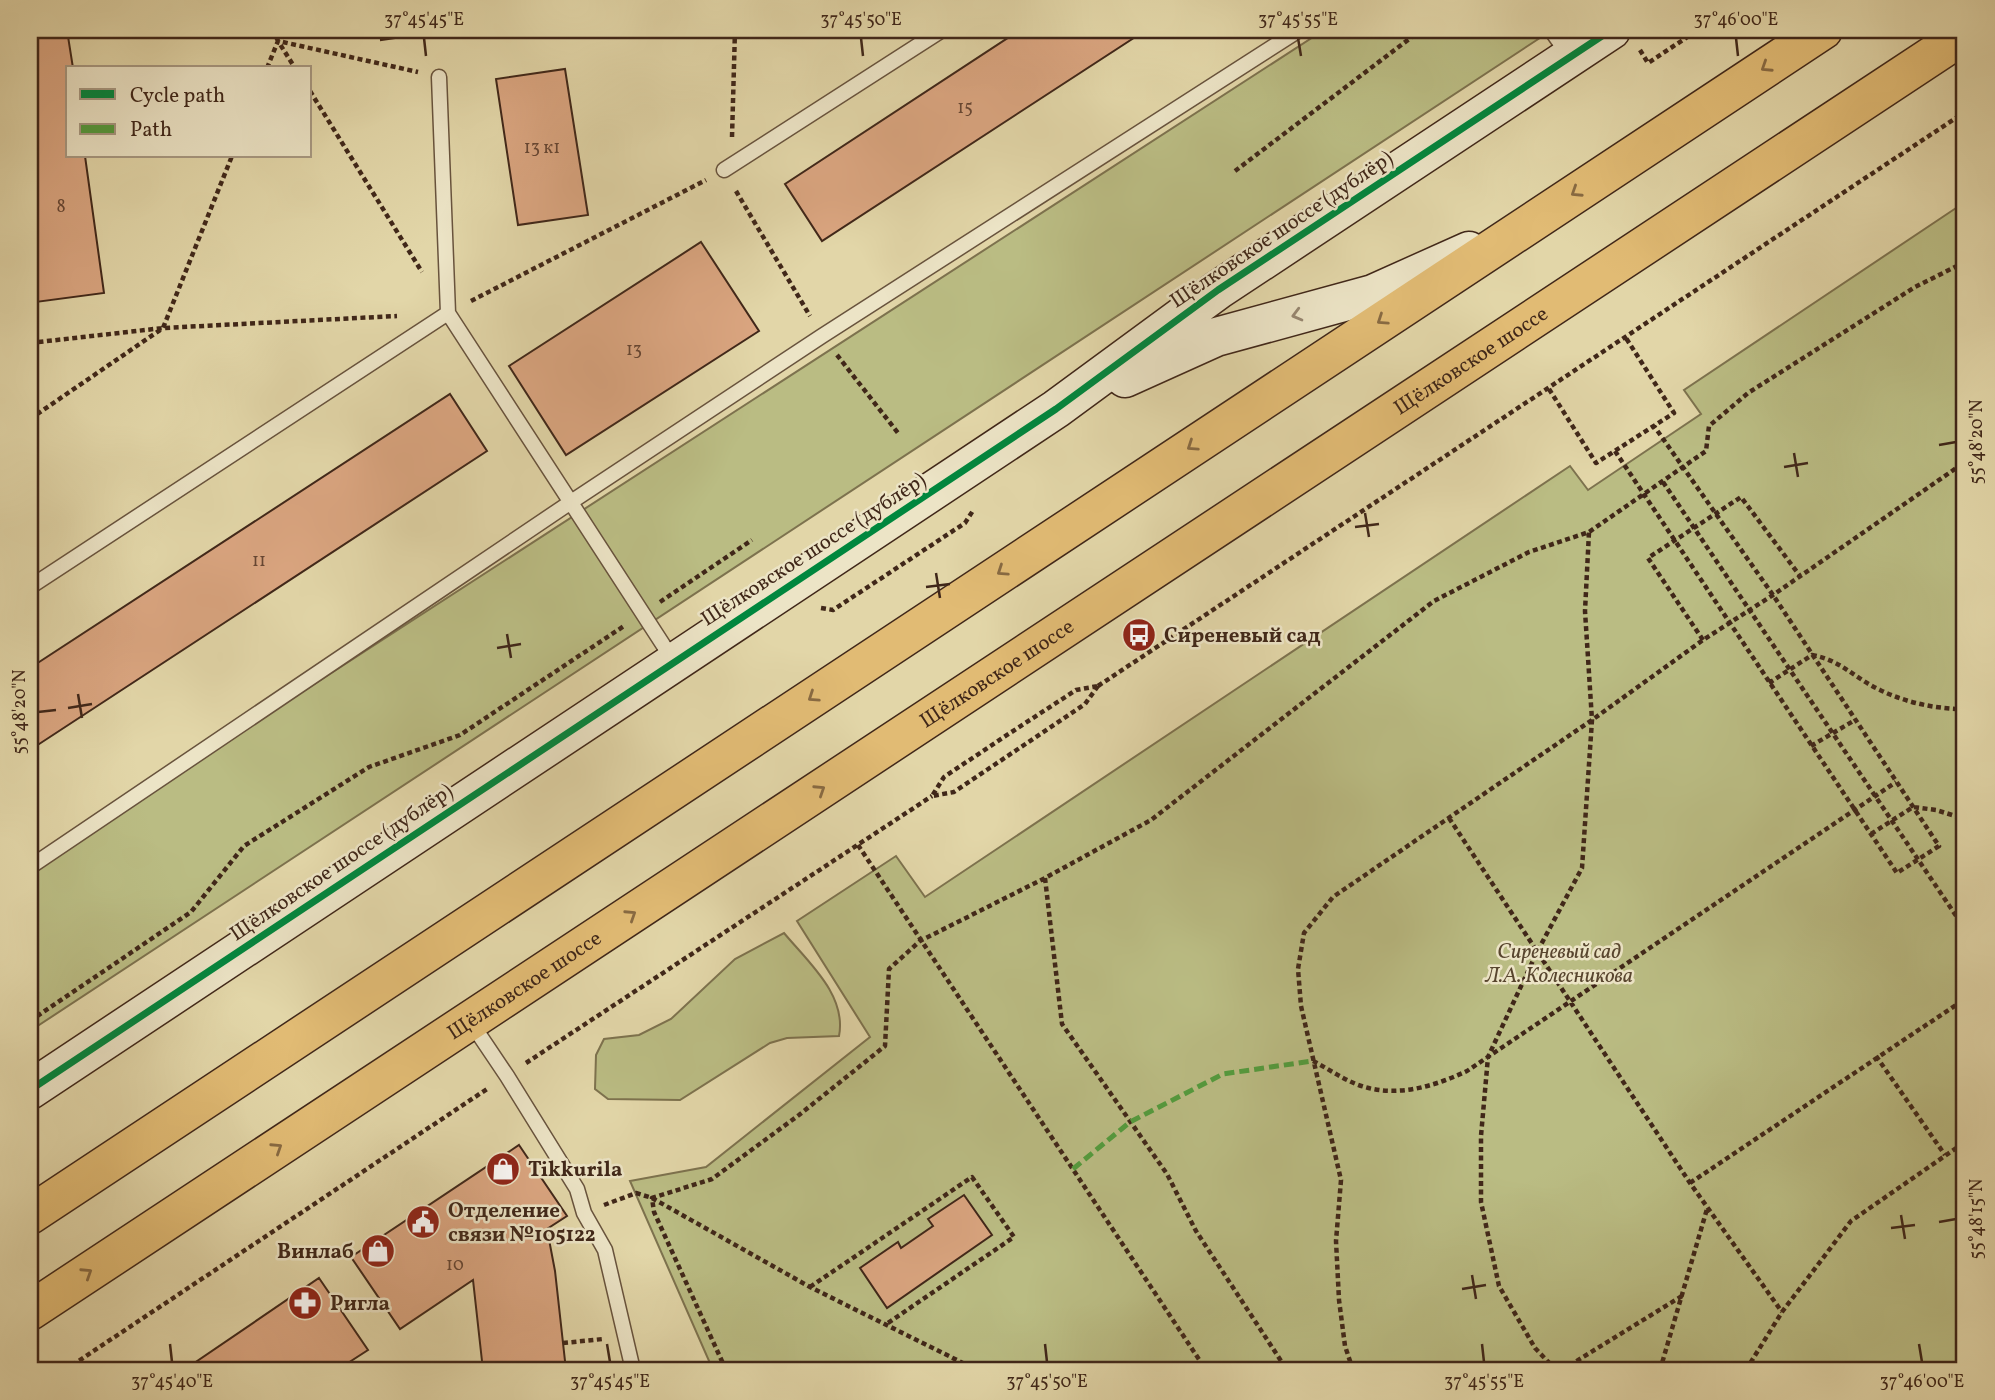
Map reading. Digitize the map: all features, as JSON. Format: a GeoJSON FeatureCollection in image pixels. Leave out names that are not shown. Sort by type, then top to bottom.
{"type":"FeatureCollection","features":[{"type":"Feature","properties":{"kind":"main road"},"geometry":{"type":"LineString","coordinates":[[30,1215],[1823,30]]}},
{"type":"Feature","properties":{"kind":"main road","name":"Щёлковское шоссе"},"geometry":{"type":"LineString","coordinates":[[30,1311],[1965,34]]}},
{"type":"Feature","properties":{"kind":"street","name":"Щёлковское шоссе (дублёр)"},"geometry":{"type":"LineString","coordinates":[[30,1090],[1056,409],[1560,44],[1623,35]]}},
{"type":"Feature","properties":{"kind":"street"},"geometry":{"type":"LineString","coordinates":[[1056,409],[1216,337],[1373,294],[1520,228]]}},
{"type":"Feature","properties":{"kind":"lane"},"geometry":{"type":"LineString","coordinates":[[724,170],[942,30]]}},
{"type":"Feature","properties":{"kind":"lane"},"geometry":{"type":"LineString","coordinates":[[30,867],[571,502],[1299,30]]}},
{"type":"Feature","properties":{"kind":"lane"},"geometry":{"type":"LineString","coordinates":[[439,77],[448,313],[674,662]]}},
{"type":"Feature","properties":{"kind":"lane"},"geometry":{"type":"LineString","coordinates":[[30,587],[448,313]]}},
{"type":"Feature","properties":{"kind":"lane"},"geometry":{"type":"LineString","coordinates":[[470,1021],[577,1189],[584,1213],[605,1250],[633,1370]]}},
{"type":"Feature","properties":{"kind":"path"},"geometry":{"type":"LineString","coordinates":[[272,30],[294,66]]}},
{"type":"Feature","properties":{"kind":"path"},"geometry":{"type":"LineString","coordinates":[[735,30],[734,130],[724,170],[822,337],[898,433]]}},
{"type":"Feature","properties":{"kind":"path"},"geometry":{"type":"LineString","coordinates":[[1235,171],[1421,30]]}},
{"type":"Feature","properties":{"kind":"path"},"geometry":{"type":"LineString","coordinates":[[1623,35],[1648,63],[1699,30]]}},
{"type":"Feature","properties":{"kind":"path"},"geometry":{"type":"LineString","coordinates":[[268,66],[278,41]]}},
{"type":"Feature","properties":{"kind":"path"},"geometry":{"type":"LineString","coordinates":[[278,41],[439,77]]}},
{"type":"Feature","properties":{"kind":"path"},"geometry":{"type":"LineString","coordinates":[[312,94],[448,313]]}},
{"type":"Feature","properties":{"kind":"path"},"geometry":{"type":"LineString","coordinates":[[65,1370],[932,796],[954,792],[1085,704],[1098,686],[1965,112]]}},
{"type":"Feature","properties":{"kind":"path"},"geometry":{"type":"LineString","coordinates":[[30,419],[163,328],[231,158]]}},
{"type":"Feature","properties":{"kind":"path"},"geometry":{"type":"LineString","coordinates":[[30,343],[163,328],[448,313],[724,170]]}},
{"type":"Feature","properties":{"kind":"path"},"geometry":{"type":"LineString","coordinates":[[652,1198],[712,1179],[799,1115],[885,1046],[889,969],[920,941],[1045,878],[1151,820],[1434,601],[1528,552],[1589,532],[1706,451],[1709,426],[1748,393],[1915,287],[1965,262]]}},
{"type":"Feature","properties":{"kind":"path"},"geometry":{"type":"LineString","coordinates":[[1549,389],[1596,463],[1654,426],[1674,412],[1626,338]]}},
{"type":"Feature","properties":{"kind":"path"},"geometry":{"type":"LineString","coordinates":[[1615,451],[1897,873],[1939,846],[1773,595],[1654,426]]}},
{"type":"Feature","properties":{"kind":"path"},"geometry":{"type":"LineString","coordinates":[[1353,1370],[1345,1346],[1339,1300],[1336,1241],[1341,1180],[1301,1006],[1298,969],[1304,933],[1332,897],[1965,462]]}},
{"type":"Feature","properties":{"kind":"path"},"geometry":{"type":"LineString","coordinates":[[1663,482],[1965,929]]}},
{"type":"Feature","properties":{"kind":"path"},"geometry":{"type":"LineString","coordinates":[[1703,640],[1648,558],[1694,527],[1741,497],[1800,576]]}},
{"type":"Feature","properties":{"kind":"path"},"geometry":{"type":"LineString","coordinates":[[821,608],[833,610],[965,523]]}},
{"type":"Feature","properties":{"kind":"path"},"geometry":{"type":"LineString","coordinates":[[1556,1370],[1535,1348],[1499,1286],[1481,1202],[1481,1136],[1488,1057],[1536,952],[1582,868],[1592,720],[1585,611],[1589,532]]}},
{"type":"Feature","properties":{"kind":"path"},"geometry":{"type":"LineString","coordinates":[[30,1021],[191,912],[244,846],[369,767],[460,735],[752,540]]}},
{"type":"Feature","properties":{"kind":"path"},"geometry":{"type":"LineString","coordinates":[[1769,683],[1812,655],[1829,658],[1880,690],[1936,709],[1965,709]]}},
{"type":"Feature","properties":{"kind":"path"},"geometry":{"type":"LineString","coordinates":[[932,796],[944,777],[1076,690],[1098,686]]}},
{"type":"Feature","properties":{"kind":"path"},"geometry":{"type":"LineString","coordinates":[[1811,746],[1855,720]]}},
{"type":"Feature","properties":{"kind":"path"},"geometry":{"type":"LineString","coordinates":[[1312,1061],[1358,1085],[1399,1091],[1441,1083],[1467,1071],[1896,782]]}},
{"type":"Feature","properties":{"kind":"path"},"geometry":{"type":"LineString","coordinates":[[1871,834],[1913,807],[1936,810],[1965,819]]}},
{"type":"Feature","properties":{"kind":"path"},"geometry":{"type":"LineString","coordinates":[[1449,818],[1690,1183],[1782,1312]]}},
{"type":"Feature","properties":{"kind":"path"},"geometry":{"type":"LineString","coordinates":[[858,845],[1206,1370]]}},
{"type":"Feature","properties":{"kind":"path"},"geometry":{"type":"LineString","coordinates":[[1045,878],[1062,1024],[1167,1174],[1196,1231],[1287,1370]]}},
{"type":"Feature","properties":{"kind":"path"},"geometry":{"type":"LineString","coordinates":[[1690,1183],[1876,1056],[1965,999]]}},
{"type":"Feature","properties":{"kind":"path"},"geometry":{"type":"LineString","coordinates":[[1876,1056],[1945,1154]]}},
{"type":"Feature","properties":{"kind":"path"},"geometry":{"type":"LineString","coordinates":[[1746,1370],[1782,1312],[1851,1222],[1965,1142]]}},
{"type":"Feature","properties":{"kind":"path"},"geometry":{"type":"LineString","coordinates":[[810,1287],[972,1177],[1014,1237],[885,1325]]}},
{"type":"Feature","properties":{"kind":"path"},"geometry":{"type":"LineString","coordinates":[[584,1213],[636,1193],[652,1198],[810,1287],[976,1370]]}},
{"type":"Feature","properties":{"kind":"path"},"geometry":{"type":"LineString","coordinates":[[652,1198],[654,1212],[726,1370]]}},
{"type":"Feature","properties":{"kind":"path"},"geometry":{"type":"LineString","coordinates":[[1660,1370],[1707,1208]]}},
{"type":"Feature","properties":{"kind":"path"},"geometry":{"type":"LineString","coordinates":[[1562,1370],[1682,1296]]}},
{"type":"Feature","properties":{"kind":"path"},"geometry":{"type":"LineString","coordinates":[[563,1343],[625,1337]]}},
{"type":"Feature","properties":{"kind":"green space"},"geometry":{"type":"Polygon","coordinates":[[[1324,30],[1552,30],[30,1031],[30,868],[1324,30]]]}},
{"type":"Feature","properties":{"kind":"green space","name":"Сиреневый сад Л.А. Колесникова"},"geometry":{"type":"Polygon","coordinates":[[[1965,202],[1965,1370],[713,1370],[630,1181],[706,1167],[870,1037],[797,921],[896,856],[925,897],[1570,466],[1588,490],[1701,414],[1684,390],[1965,202]]]}},
{"type":"Feature","properties":{"kind":"green space"},"geometry":{"type":"Polygon","coordinates":[[[784,933],[824,980],[831,993],[840,1021],[839,1036],[787,1038],[770,1043],[680,1100],[608,1099],[595,1089],[596,1055],[604,1039],[639,1035],[671,1019],[735,959],[784,933]]]}},
{"type":"Feature","properties":{"kind":"building"},"geometry":{"type":"Polygon","coordinates":[[[30,30],[67,30],[73,66],[66,66],[66,158],[85,158],[104,293],[36,302],[30,257],[30,30]]]}},
{"type":"Feature","properties":{"kind":"building"},"geometry":{"type":"Polygon","coordinates":[[[380,30],[422,30],[423,34],[381,40],[380,30]]]}},
{"type":"Feature","properties":{"kind":"building"},"geometry":{"type":"Polygon","coordinates":[[[1020,30],[1146,30],[822,241],[785,184],[1020,30]]]}},
{"type":"Feature","properties":{"kind":"building"},"geometry":{"type":"Polygon","coordinates":[[[565,69],[588,215],[518,225],[496,79],[565,69]]]}},
{"type":"Feature","properties":{"kind":"building"},"geometry":{"type":"Polygon","coordinates":[[[701,242],[759,331],[566,455],[509,366],[701,242]]]}},
{"type":"Feature","properties":{"kind":"building"},"geometry":{"type":"Polygon","coordinates":[[[450,394],[487,451],[30,750],[30,668],[450,394]]]}},
{"type":"Feature","properties":{"kind":"building"},"geometry":{"type":"Polygon","coordinates":[[[519,1145],[567,1216],[547,1229],[555,1271],[566,1370],[483,1370],[473,1280],[400,1329],[351,1257],[519,1145]]]}},
{"type":"Feature","properties":{"kind":"building"},"geometry":{"type":"Polygon","coordinates":[[[964,1195],[992,1235],[887,1308],[860,1268],[898,1242],[901,1248],[933,1226],[928,1219],[964,1195]]]}},
{"type":"Feature","properties":{"kind":"building"},"geometry":{"type":"Polygon","coordinates":[[[319,1278],[368,1350],[337,1370],[184,1370],[319,1278]]]}},
{"type":"Feature","properties":{"kind":"marked path"},"geometry":{"type":"LineString","coordinates":[[1073,1169],[1130,1122],[1223,1074],[1312,1061]]}},
{"type":"Feature","properties":{"kind":"cycle path"},"geometry":{"type":"LineString","coordinates":[[30,1090],[1056,409],[1218,290],[1611,30]]}},
{"type":"Feature","properties":{"kind":"place","name":"Сиреневый сад"},"geometry":{"type":"Point","coordinates":[1139,635]}},
{"type":"Feature","properties":{"kind":"place","name":"Tikkurila"},"geometry":{"type":"Point","coordinates":[503,1169]}},
{"type":"Feature","properties":{"kind":"place","name":"Отделение связи №105122"},"geometry":{"type":"Point","coordinates":[423,1222]}},
{"type":"Feature","properties":{"kind":"place","name":"Винлаб"},"geometry":{"type":"Point","coordinates":[378,1251]}},
{"type":"Feature","properties":{"kind":"place","name":"Ригла"},"geometry":{"type":"Point","coordinates":[305,1303]}}]}
